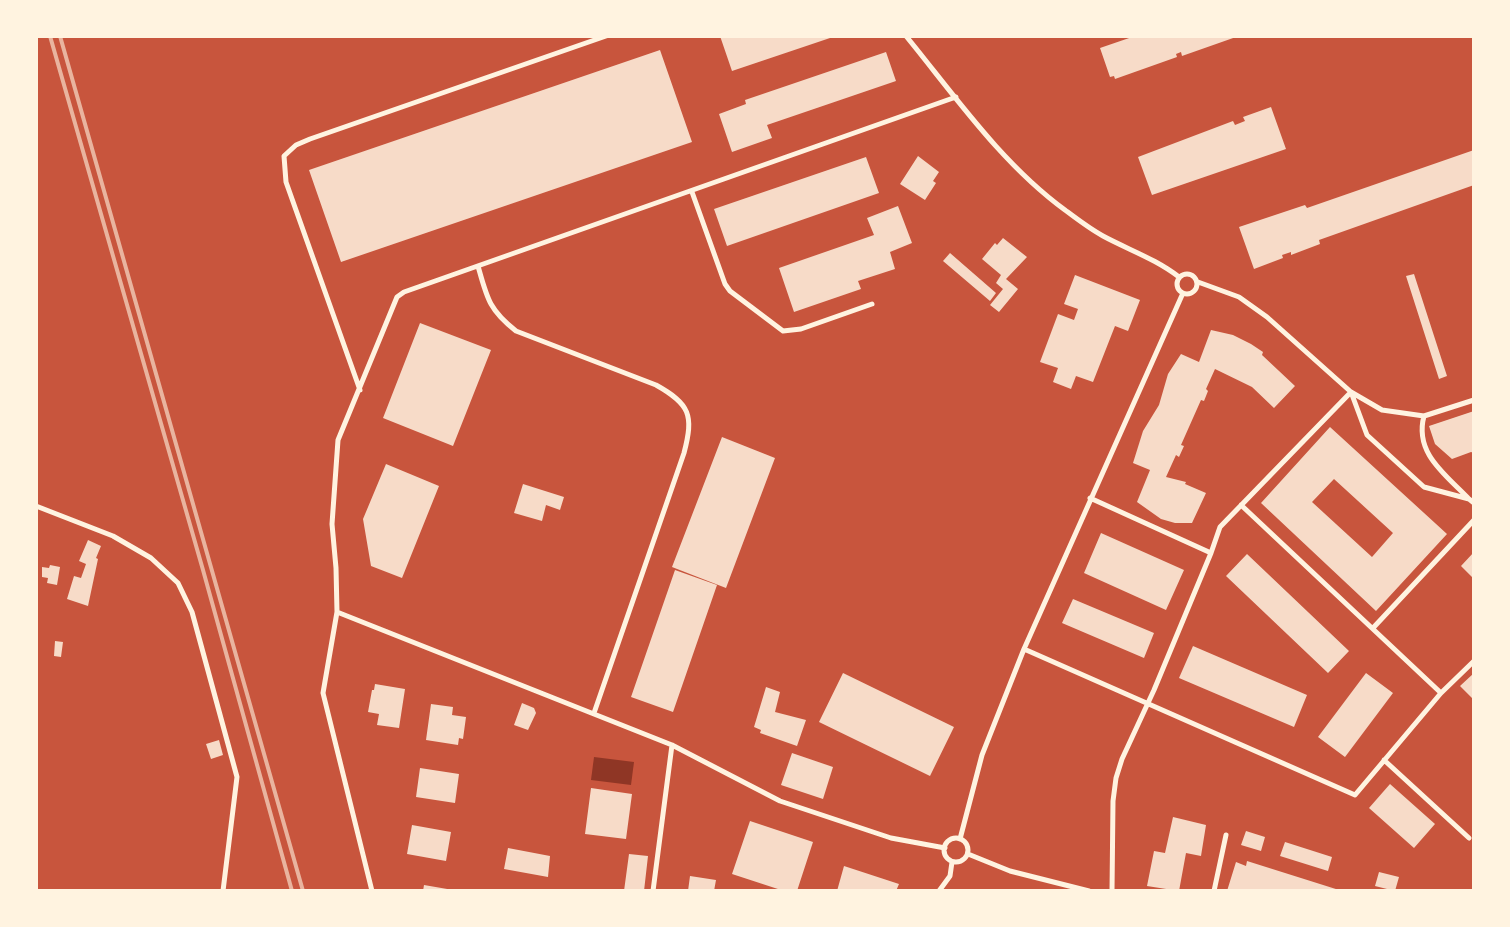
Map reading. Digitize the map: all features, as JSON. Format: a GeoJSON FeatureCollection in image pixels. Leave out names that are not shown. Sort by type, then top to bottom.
{"type":"FeatureCollection","features":[{"type":"Feature","properties":{"kind":"street"},"geometry":{"type":"LineString","coordinates":[[360,391],[286,182],[284,156],[296,145],[310,139],[606,36]]}},
{"type":"Feature","properties":{"kind":"street"},"geometry":{"type":"LineString","coordinates":[[906,36],[1002,152],[1064,209],[1102,235],[1160,262],[1180,278]]}},
{"type":"Feature","properties":{"kind":"street"},"geometry":{"type":"LineString","coordinates":[[372,891],[323,693],[336,612],[336,568],[332,524],[338,440],[360,391],[397,297],[404,292],[692,192],[956,97]]}},
{"type":"Feature","properties":{"kind":"street"},"geometry":{"type":"LineString","coordinates":[[692,192],[725,284],[730,291],[783,332],[801,329],[872,304]]}},
{"type":"Feature","properties":{"kind":"street"},"geometry":{"type":"LineString","coordinates":[[478,266],[488,298],[498,317],[516,331],[656,385],[673,395],[687,410],[689,432],[684,452],[594,713]]}},
{"type":"Feature","properties":{"kind":"street"},"geometry":{"type":"LineString","coordinates":[[1198,282],[1197,288],[1192,293],[1183,293],[1177,286],[1180,278],[1190,274],[1198,282],[1239,297],[1267,316],[1351,392],[1382,410],[1424,416],[1474,400]]}},
{"type":"Feature","properties":{"kind":"street"},"geometry":{"type":"LineString","coordinates":[[960,839],[982,754],[1024,649],[1183,293]]}},
{"type":"Feature","properties":{"kind":"street"},"geometry":{"type":"LineString","coordinates":[[1351,392],[1367,434],[1424,487],[1469,499]]}},
{"type":"Feature","properties":{"kind":"street"},"geometry":{"type":"LineString","coordinates":[[1112,891],[1113,801],[1116,778],[1146,703],[1154,690],[1212,553],[1220,527],[1351,392]]}},
{"type":"Feature","properties":{"kind":"street"},"geometry":{"type":"LineString","coordinates":[[1424,416],[1420,430],[1430,458],[1474,503]]}},
{"type":"Feature","properties":{"kind":"street"},"geometry":{"type":"LineString","coordinates":[[1090,498],[1212,553]]}},
{"type":"Feature","properties":{"kind":"street"},"geometry":{"type":"LineString","coordinates":[[1241,505],[1441,693]]}},
{"type":"Feature","properties":{"kind":"street"},"geometry":{"type":"LineString","coordinates":[[36,506],[113,536],[151,558],[178,583],[192,612],[237,777],[223,891]]}},
{"type":"Feature","properties":{"kind":"street"},"geometry":{"type":"LineString","coordinates":[[1373,628],[1474,520]]}},
{"type":"Feature","properties":{"kind":"street"},"geometry":{"type":"LineString","coordinates":[[336,612],[672,745],[780,801],[891,838],[945,848]]}},
{"type":"Feature","properties":{"kind":"street"},"geometry":{"type":"LineString","coordinates":[[1024,649],[1355,795],[1441,693],[1474,661]]}},
{"type":"Feature","properties":{"kind":"street"},"geometry":{"type":"LineString","coordinates":[[653,891],[672,745]]}},
{"type":"Feature","properties":{"kind":"street"},"geometry":{"type":"LineString","coordinates":[[1384,760],[1469,838]]}},
{"type":"Feature","properties":{"kind":"street"},"geometry":{"type":"LineString","coordinates":[[1214,891],[1226,835]]}},
{"type":"Feature","properties":{"kind":"street"},"geometry":{"type":"LineString","coordinates":[[960,839],[966,843],[968,854],[960,862],[952,862],[947,857],[945,848],[949,841],[960,839]]}},
{"type":"Feature","properties":{"kind":"street"},"geometry":{"type":"LineString","coordinates":[[968,854],[1010,870],[1089,891]]}},
{"type":"Feature","properties":{"kind":"street"},"geometry":{"type":"LineString","coordinates":[[939,891],[950,876],[952,862]]}},
{"type":"Feature","properties":{"kind":"shaded area"},"geometry":{"type":"Polygon","coordinates":[[[594,757],[634,762],[631,785],[591,780],[594,757]]]}},
{"type":"Feature","properties":{"kind":"building"},"geometry":{"type":"Polygon","coordinates":[[[720,36],[833,36],[833,37],[732,71],[720,36]]]}},
{"type":"Feature","properties":{"kind":"building"},"geometry":{"type":"Polygon","coordinates":[[[1135,36],[1236,37],[1182,56],[1181,52],[1176,54],[1177,57],[1115,79],[1114,76],[1110,77],[1100,48],[1135,36]]]}},
{"type":"Feature","properties":{"kind":"building"},"geometry":{"type":"Polygon","coordinates":[[[660,50],[692,142],[341,262],[309,170],[660,50]]]}},
{"type":"Feature","properties":{"kind":"building"},"geometry":{"type":"Polygon","coordinates":[[[886,52],[896,81],[767,125],[772,138],[732,152],[719,114],[746,104],[745,100],[886,52]]]}},
{"type":"Feature","properties":{"kind":"building"},"geometry":{"type":"Polygon","coordinates":[[[1271,107],[1286,149],[1152,195],[1138,157],[1233,121],[1235,125],[1245,121],[1243,117],[1271,107]]]}},
{"type":"Feature","properties":{"kind":"building"},"geometry":{"type":"Polygon","coordinates":[[[1474,150],[1474,185],[1319,240],[1320,244],[1291,255],[1291,252],[1282,255],[1283,258],[1254,269],[1239,227],[1305,205],[1307,208],[1474,150]]]}},
{"type":"Feature","properties":{"kind":"building"},"geometry":{"type":"Polygon","coordinates":[[[918,156],[939,172],[933,181],[936,183],[925,200],[900,184],[918,156]]]}},
{"type":"Feature","properties":{"kind":"building"},"geometry":{"type":"Polygon","coordinates":[[[866,157],[879,193],[727,246],[714,209],[866,157]]]}},
{"type":"Feature","properties":{"kind":"building"},"geometry":{"type":"Polygon","coordinates":[[[898,206],[912,243],[890,252],[895,269],[858,281],[861,289],[794,312],[779,268],[874,235],[867,218],[898,206]]]}},
{"type":"Feature","properties":{"kind":"building"},"geometry":{"type":"Polygon","coordinates":[[[1003,238],[1027,257],[1006,279],[1018,289],[999,312],[990,305],[1003,289],[996,283],[1001,275],[982,259],[995,243],[997,245],[1003,238]]]}},
{"type":"Feature","properties":{"kind":"building"},"geometry":{"type":"Polygon","coordinates":[[[950,253],[996,293],[990,301],[943,261],[950,253]]]}},
{"type":"Feature","properties":{"kind":"building"},"geometry":{"type":"Polygon","coordinates":[[[1414,274],[1447,376],[1439,379],[1406,276],[1414,274]]]}},
{"type":"Feature","properties":{"kind":"building"},"geometry":{"type":"Polygon","coordinates":[[[1075,275],[1140,300],[1128,331],[1115,326],[1093,382],[1076,376],[1071,389],[1053,382],[1058,368],[1040,362],[1058,314],[1074,320],[1078,309],[1064,304],[1075,275]]]}},
{"type":"Feature","properties":{"kind":"building"},"geometry":{"type":"Polygon","coordinates":[[[420,323],[491,350],[453,446],[383,418],[420,323]]]}},
{"type":"Feature","properties":{"kind":"building"},"geometry":{"type":"Polygon","coordinates":[[[1211,330],[1233,335],[1263,352],[1262,355],[1295,386],[1274,408],[1252,387],[1215,369],[1206,389],[1208,391],[1204,401],[1201,400],[1181,445],[1184,446],[1179,457],[1176,455],[1166,477],[1186,482],[1185,484],[1206,493],[1192,523],[1175,523],[1161,519],[1137,502],[1150,470],[1133,463],[1143,431],[1159,405],[1168,374],[1181,354],[1199,362],[1211,330]]]}},
{"type":"Feature","properties":{"kind":"building"},"geometry":{"type":"Polygon","coordinates":[[[1474,411],[1474,453],[1471,452],[1452,459],[1435,444],[1429,426],[1474,411]]]}},
{"type":"Feature","properties":{"kind":"building"},"geometry":{"type":"Polygon","coordinates":[[[1330,427],[1447,534],[1376,611],[1261,503],[1330,427]],[[1334,479],[1312,502],[1372,557],[1393,533],[1334,479]]]}},
{"type":"Feature","properties":{"kind":"building"},"geometry":{"type":"Polygon","coordinates":[[[722,437],[775,458],[726,588],[672,567],[722,437]]]}},
{"type":"Feature","properties":{"kind":"building"},"geometry":{"type":"Polygon","coordinates":[[[386,464],[439,486],[402,578],[371,566],[363,519],[386,464]]]}},
{"type":"Feature","properties":{"kind":"building"},"geometry":{"type":"Polygon","coordinates":[[[523,484],[564,497],[560,510],[546,505],[542,521],[514,513],[523,484]]]}},
{"type":"Feature","properties":{"kind":"building"},"geometry":{"type":"Polygon","coordinates":[[[1101,533],[1184,570],[1166,610],[1084,573],[1101,533]]]}},
{"type":"Feature","properties":{"kind":"building"},"geometry":{"type":"Polygon","coordinates":[[[88,540],[101,546],[96,558],[98,559],[88,606],[67,599],[74,576],[81,578],[86,564],[79,561],[88,540]]]}},
{"type":"Feature","properties":{"kind":"building"},"geometry":{"type":"Polygon","coordinates":[[[1474,552],[1474,579],[1461,566],[1474,552]]]}},
{"type":"Feature","properties":{"kind":"building"},"geometry":{"type":"Polygon","coordinates":[[[1247,554],[1349,651],[1328,673],[1226,576],[1247,554]]]}},
{"type":"Feature","properties":{"kind":"building"},"geometry":{"type":"Polygon","coordinates":[[[50,565],[60,567],[57,585],[47,583],[48,578],[42,577],[42,567],[49,568],[50,565]]]}},
{"type":"Feature","properties":{"kind":"building"},"geometry":{"type":"Polygon","coordinates":[[[675,570],[717,585],[673,712],[631,697],[675,570]]]}},
{"type":"Feature","properties":{"kind":"building"},"geometry":{"type":"Polygon","coordinates":[[[1073,599],[1154,633],[1144,658],[1062,623],[1073,599]]]}},
{"type":"Feature","properties":{"kind":"building"},"geometry":{"type":"Polygon","coordinates":[[[55,641],[63,642],[61,657],[54,656],[55,641]]]}},
{"type":"Feature","properties":{"kind":"building"},"geometry":{"type":"Polygon","coordinates":[[[1193,646],[1307,695],[1294,727],[1179,678],[1193,646]]]}},
{"type":"Feature","properties":{"kind":"building"},"geometry":{"type":"Polygon","coordinates":[[[843,673],[954,727],[930,776],[819,722],[843,673]]]}},
{"type":"Feature","properties":{"kind":"building"},"geometry":{"type":"Polygon","coordinates":[[[1366,673],[1393,693],[1345,757],[1318,737],[1366,673]]]}},
{"type":"Feature","properties":{"kind":"building"},"geometry":{"type":"Polygon","coordinates":[[[1474,673],[1474,700],[1460,686],[1474,673]]]}},
{"type":"Feature","properties":{"kind":"building"},"geometry":{"type":"Polygon","coordinates":[[[375,684],[405,689],[399,728],[377,725],[379,714],[368,712],[375,684]]]}},
{"type":"Feature","properties":{"kind":"building"},"geometry":{"type":"Polygon","coordinates":[[[766,687],[780,692],[775,712],[806,720],[797,746],[760,733],[761,730],[754,727],[766,687]]]}},
{"type":"Feature","properties":{"kind":"building"},"geometry":{"type":"Polygon","coordinates":[[[522,703],[534,708],[536,713],[528,730],[514,725],[522,703]]]}},
{"type":"Feature","properties":{"kind":"building"},"geometry":{"type":"Polygon","coordinates":[[[431,704],[453,707],[452,715],[466,717],[463,739],[459,738],[458,745],[426,740],[431,704]]]}},
{"type":"Feature","properties":{"kind":"building"},"geometry":{"type":"Polygon","coordinates":[[[219,740],[223,755],[211,759],[206,744],[219,740]]]}},
{"type":"Feature","properties":{"kind":"building"},"geometry":{"type":"Polygon","coordinates":[[[792,753],[833,767],[823,799],[781,785],[792,753]]]}},
{"type":"Feature","properties":{"kind":"building"},"geometry":{"type":"Polygon","coordinates":[[[420,768],[459,774],[455,803],[416,797],[420,768]]]}},
{"type":"Feature","properties":{"kind":"building"},"geometry":{"type":"Polygon","coordinates":[[[1390,784],[1435,824],[1414,848],[1369,808],[1390,784]]]}},
{"type":"Feature","properties":{"kind":"building"},"geometry":{"type":"Polygon","coordinates":[[[591,788],[632,794],[626,839],[585,834],[591,788]]]}},
{"type":"Feature","properties":{"kind":"building"},"geometry":{"type":"Polygon","coordinates":[[[1173,817],[1206,825],[1201,856],[1186,853],[1179,891],[1147,886],[1154,851],[1165,853],[1173,817]]]}},
{"type":"Feature","properties":{"kind":"building"},"geometry":{"type":"Polygon","coordinates":[[[750,821],[813,842],[797,891],[784,891],[732,874],[750,821]]]}},
{"type":"Feature","properties":{"kind":"building"},"geometry":{"type":"Polygon","coordinates":[[[412,825],[451,832],[446,861],[407,854],[412,825]]]}},
{"type":"Feature","properties":{"kind":"building"},"geometry":{"type":"Polygon","coordinates":[[[1246,831],[1265,837],[1261,851],[1241,845],[1246,831]]]}},
{"type":"Feature","properties":{"kind":"building"},"geometry":{"type":"Polygon","coordinates":[[[1285,842],[1332,857],[1328,871],[1280,856],[1285,842]]]}},
{"type":"Feature","properties":{"kind":"building"},"geometry":{"type":"Polygon","coordinates":[[[508,848],[550,856],[548,877],[504,869],[508,848]]]}},
{"type":"Feature","properties":{"kind":"building"},"geometry":{"type":"Polygon","coordinates":[[[629,854],[648,856],[644,891],[624,891],[629,854]]]}},
{"type":"Feature","properties":{"kind":"building"},"geometry":{"type":"Polygon","coordinates":[[[1247,861],[1339,891],[1227,891],[1236,862],[1246,866],[1247,861]]]}},
{"type":"Feature","properties":{"kind":"building"},"geometry":{"type":"Polygon","coordinates":[[[844,866],[899,884],[896,891],[837,891],[844,866]]]}},
{"type":"Feature","properties":{"kind":"building"},"geometry":{"type":"Polygon","coordinates":[[[1379,872],[1399,877],[1395,891],[1375,886],[1379,872]]]}},
{"type":"Feature","properties":{"kind":"building"},"geometry":{"type":"Polygon","coordinates":[[[690,876],[716,880],[714,891],[688,891],[690,876]]]}},
{"type":"Feature","properties":{"kind":"building"},"geometry":{"type":"Polygon","coordinates":[[[424,885],[453,890],[453,891],[423,891],[424,885]]]}},
{"type":"Feature","properties":{"kind":"railway"},"geometry":{"type":"LineString","coordinates":[[50,36],[203,570],[292,891]]}},
{"type":"Feature","properties":{"kind":"railway"},"geometry":{"type":"LineString","coordinates":[[60,36],[303,891]]}}]}
